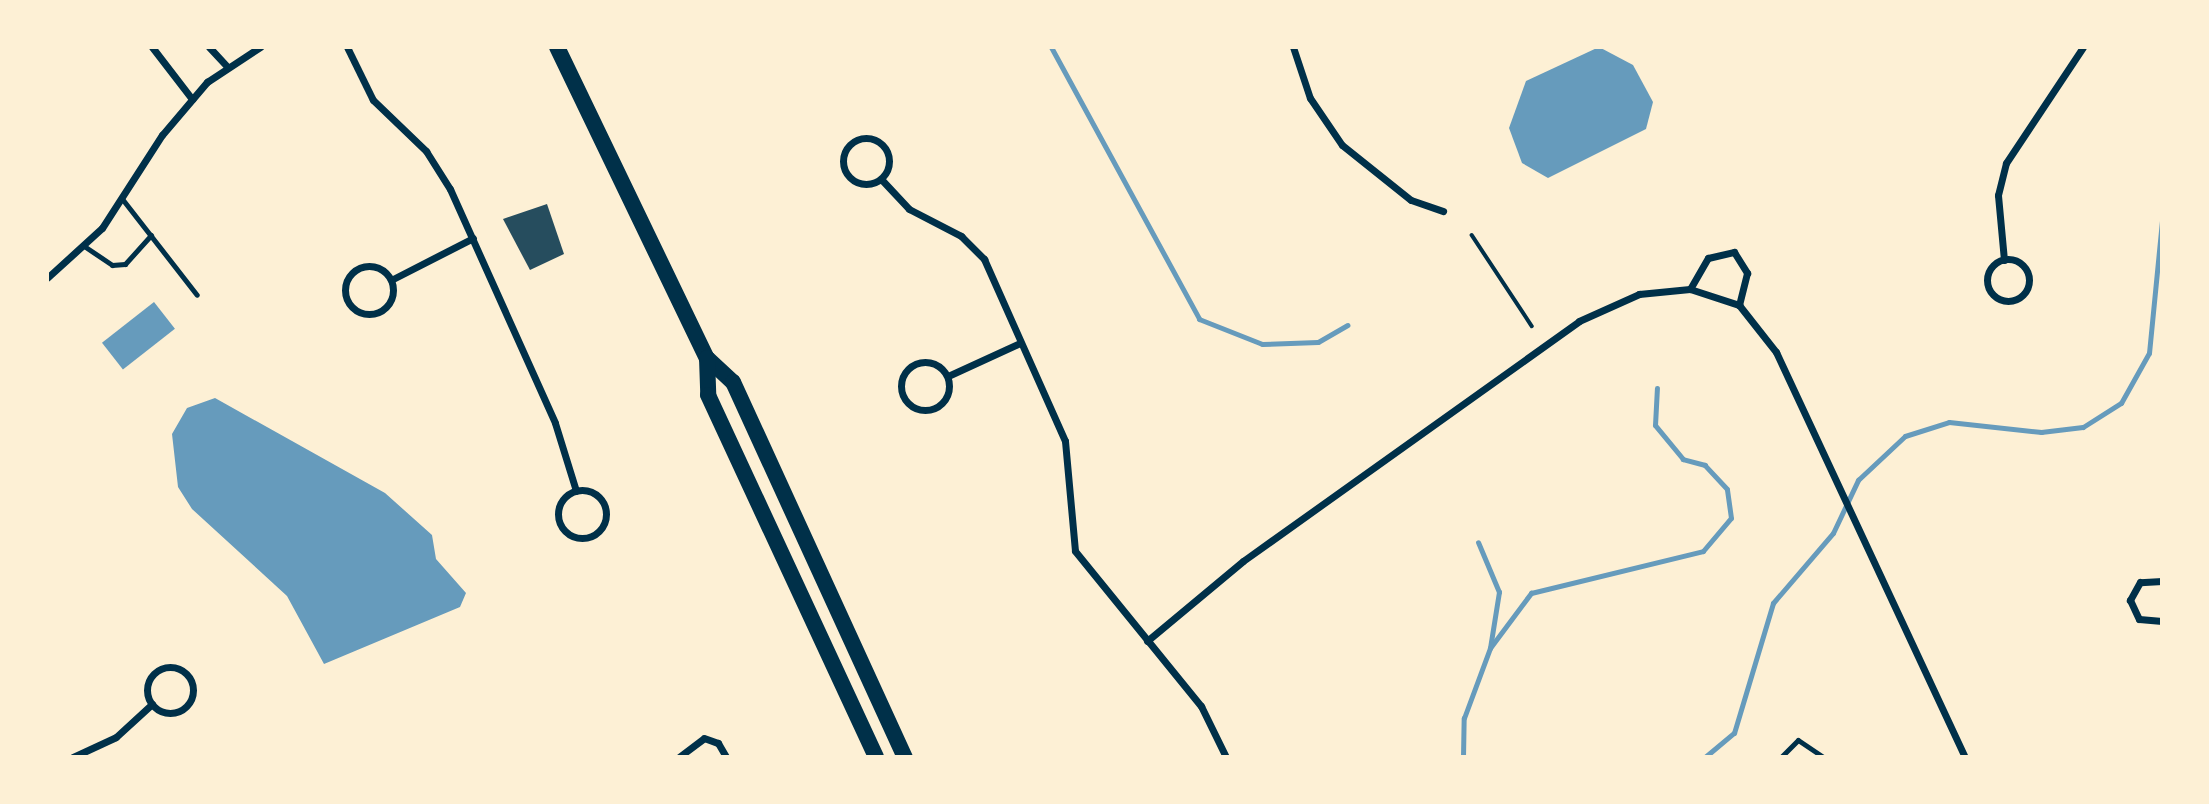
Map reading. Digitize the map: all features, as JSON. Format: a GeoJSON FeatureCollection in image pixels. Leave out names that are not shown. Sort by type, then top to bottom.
{"type":"FeatureCollection","features":[{"type":"Feature","properties":{"kind":"main road"},"geometry":{"type":"LineString","coordinates":[[557,47],[707,358],[733,382],[905,757]]}},
{"type":"Feature","properties":{"kind":"main road"},"geometry":{"type":"LineString","coordinates":[[707,358],[708,395],[876,757]]}},
{"type":"Feature","properties":{"kind":"street"},"geometry":{"type":"LineString","coordinates":[[152,47],[192,99]]}},
{"type":"Feature","properties":{"kind":"street"},"geometry":{"type":"LineString","coordinates":[[209,47],[227,66]]}},
{"type":"Feature","properties":{"kind":"street"},"geometry":{"type":"LineString","coordinates":[[47,278],[84,246],[122,200],[192,99],[227,66],[260,47]]}},
{"type":"Feature","properties":{"kind":"street"},"geometry":{"type":"LineString","coordinates":[[347,47],[373,100],[441,173],[473,238],[555,423],[576,491]]}},
{"type":"Feature","properties":{"kind":"street"},"geometry":{"type":"LineString","coordinates":[[1293,47],[1310,98],[1342,145],[1402,194],[1443,211]]}},
{"type":"Feature","properties":{"kind":"street"},"geometry":{"type":"LineString","coordinates":[[2004,260],[1998,195],[2006,163],[2083,47]]}},
{"type":"Feature","properties":{"kind":"street"},"geometry":{"type":"LineString","coordinates":[[870,139],[883,146],[888,159],[881,179],[866,185],[846,174],[843,159],[849,145],[870,139]]}},
{"type":"Feature","properties":{"kind":"street"},"geometry":{"type":"LineString","coordinates":[[881,179],[909,209],[975,246],[1065,441],[1075,551],[1201,706],[1226,757]]}},
{"type":"Feature","properties":{"kind":"street"},"geometry":{"type":"LineString","coordinates":[[391,280],[473,238]]}},
{"type":"Feature","properties":{"kind":"street"},"geometry":{"type":"LineString","coordinates":[[1690,289],[1708,258],[1734,252],[1747,273],[1739,305]]}},
{"type":"Feature","properties":{"kind":"street"},"geometry":{"type":"LineString","coordinates":[[2004,260],[2017,261],[2029,277],[2023,295],[2011,301],[1989,288],[1992,268],[2004,260]]}},
{"type":"Feature","properties":{"kind":"street"},"geometry":{"type":"LineString","coordinates":[[358,268],[379,268],[391,280],[391,299],[380,311],[358,311],[347,299],[347,280],[358,268]]}},
{"type":"Feature","properties":{"kind":"street"},"geometry":{"type":"LineString","coordinates":[[1147,641],[1243,561],[1579,321],[1639,294],[1690,289],[1739,305],[1776,352],[1965,757]]}},
{"type":"Feature","properties":{"kind":"street"},"geometry":{"type":"LineString","coordinates":[[948,376],[1020,343]]}},
{"type":"Feature","properties":{"kind":"street"},"geometry":{"type":"LineString","coordinates":[[913,364],[937,364],[948,376],[946,399],[934,409],[911,406],[902,394],[902,377],[913,364]]}},
{"type":"Feature","properties":{"kind":"street"},"geometry":{"type":"LineString","coordinates":[[576,491],[592,492],[604,504],[603,526],[591,537],[571,537],[559,524],[558,508],[576,491]]}},
{"type":"Feature","properties":{"kind":"street"},"geometry":{"type":"LineString","coordinates":[[2162,581],[2140,582],[2130,600],[2139,618],[2162,621]]}},
{"type":"Feature","properties":{"kind":"street"},"geometry":{"type":"LineString","coordinates":[[178,669],[189,678],[191,700],[180,711],[164,713],[152,704],[148,683],[157,671],[178,669]]}},
{"type":"Feature","properties":{"kind":"street"},"geometry":{"type":"LineString","coordinates":[[73,757],[116,737],[152,704]]}},
{"type":"Feature","properties":{"kind":"street"},"geometry":{"type":"LineString","coordinates":[[680,757],[704,738],[718,743],[726,757]]}},
{"type":"Feature","properties":{"kind":"lane"},"geometry":{"type":"LineString","coordinates":[[122,200],[197,295]]}},
{"type":"Feature","properties":{"kind":"lane"},"geometry":{"type":"LineString","coordinates":[[84,246],[112,265],[125,264],[152,235]]}},
{"type":"Feature","properties":{"kind":"lane"},"geometry":{"type":"LineString","coordinates":[[1781,757],[1798,740],[1823,757]]}},
{"type":"Feature","properties":{"kind":"path"},"geometry":{"type":"LineString","coordinates":[[1472,235],[1532,326]]}},
{"type":"Feature","properties":{"kind":"water"},"geometry":{"type":"Polygon","coordinates":[[[1599,47],[1633,65],[1653,102],[1646,129],[1548,178],[1522,163],[1509,128],[1526,81],[1599,47]]]}},
{"type":"Feature","properties":{"kind":"water"},"geometry":{"type":"Polygon","coordinates":[[[154,302],[175,329],[123,369],[102,343],[154,302]]]}},
{"type":"Feature","properties":{"kind":"water"},"geometry":{"type":"Polygon","coordinates":[[[215,398],[385,493],[432,535],[436,559],[466,593],[460,607],[324,664],[287,596],[192,509],[178,487],[172,434],[187,408],[215,398]]]}},
{"type":"Feature","properties":{"kind":"building"},"geometry":{"type":"Polygon","coordinates":[[[547,204],[564,254],[530,270],[503,219],[547,204]]]}},
{"type":"Feature","properties":{"kind":"waterway"},"geometry":{"type":"LineString","coordinates":[[1051,47],[1199,319],[1262,344],[1318,342],[1348,325]]}},
{"type":"Feature","properties":{"kind":"waterway"},"geometry":{"type":"LineString","coordinates":[[1705,757],[1734,733],[1773,603],[1833,533],[1858,480],[1905,436],[1949,422],[2041,432],[2083,427],[2121,403],[2149,353],[2162,221]]}},
{"type":"Feature","properties":{"kind":"waterway"},"geometry":{"type":"LineString","coordinates":[[1490,648],[1531,593],[1703,551],[1731,518],[1727,489],[1705,465],[1683,459],[1655,425],[1657,388]]}},
{"type":"Feature","properties":{"kind":"waterway"},"geometry":{"type":"LineString","coordinates":[[1463,757],[1464,718],[1490,648],[1499,592],[1478,542]]}}]}
